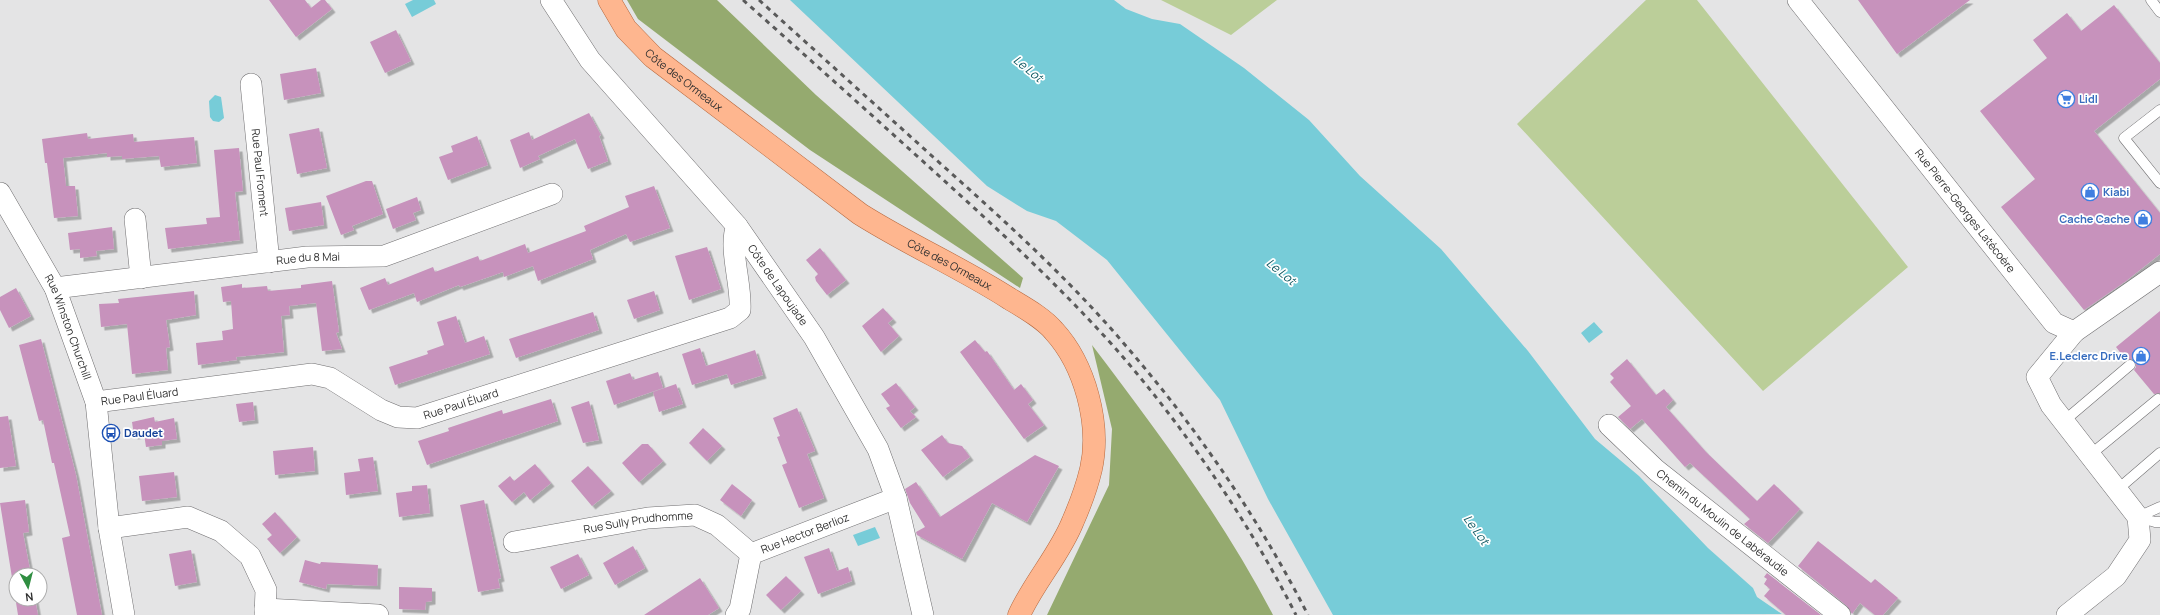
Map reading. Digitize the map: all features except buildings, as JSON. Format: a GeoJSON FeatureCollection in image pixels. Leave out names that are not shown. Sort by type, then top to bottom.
{"type":"FeatureCollection","features":[{"type":"Feature","properties":{"kind":"main road","name":"Côte des Ormeaux"},"geometry":{"type":"LineString","coordinates":[[609,0],[626,29],[654,57],[860,214],[894,236],[975,276],[1025,308],[1054,330],[1073,356],[1088,395],[1094,428],[1091,469],[1073,522],[1019,615]]}},
{"type":"Feature","properties":{"kind":"street","name":"Côte de Lapoujade"},"geometry":{"type":"LineString","coordinates":[[551,0],[590,60],[737,226],[814,337],[878,450],[896,498],[923,615]]}},
{"type":"Feature","properties":{"kind":"street","name":"Rue Pierre-Georges Latécoère"},"geometry":{"type":"LineString","coordinates":[[1798,0],[2054,323],[2074,332]]}},
{"type":"Feature","properties":{"kind":"street","name":"Rue Paul Froment"},"geometry":{"type":"LineString","coordinates":[[251,84],[269,262]]}},
{"type":"Feature","properties":{"kind":"street","name":"Rue Winston Churchill"},"geometry":{"type":"LineString","coordinates":[[0,193],[55,288],[96,402],[109,528],[124,615]]}},
{"type":"Feature","properties":{"kind":"street","name":"Rue du 8 Mai"},"geometry":{"type":"LineString","coordinates":[[55,288],[307,257],[384,256],[552,194]]}},
{"type":"Feature","properties":{"kind":"street"},"geometry":{"type":"LineString","coordinates":[[135,219],[141,278]]}},
{"type":"Feature","properties":{"kind":"street","name":"Rue Paul Éluard"},"geometry":{"type":"LineString","coordinates":[[96,402],[312,374],[330,378],[381,410],[398,417],[417,418],[730,318],[740,310],[741,294],[733,236],[737,226]]}},
{"type":"Feature","properties":{"kind":"street"},"geometry":{"type":"LineString","coordinates":[[2067,615],[2116,576],[2140,540],[2138,517],[2051,405],[2037,377],[2074,332],[2160,272]]}},
{"type":"Feature","properties":{"kind":"street","name":"Chemin du Moulin de Labéraudie"},"geometry":{"type":"LineString","coordinates":[[1609,425],[1656,470],[1840,615]]}},
{"type":"Feature","properties":{"kind":"street","name":"Rue Hector Berlioz"},"geometry":{"type":"LineString","coordinates":[[736,615],[740,609],[751,554],[896,498]]}},
{"type":"Feature","properties":{"kind":"street","name":"Rue Sully Prudhomme"},"geometry":{"type":"LineString","coordinates":[[514,542],[648,518],[695,515],[717,525],[751,554]]}},
{"type":"Feature","properties":{"kind":"street"},"geometry":{"type":"LineString","coordinates":[[109,528],[188,517],[221,531],[250,556],[266,590],[265,612],[378,615]]}},
{"type":"Feature","properties":{"kind":"lane"},"geometry":{"type":"LineString","coordinates":[[2151,0],[2160,12]]}},
{"type":"Feature","properties":{"kind":"lane"},"geometry":{"type":"LineString","coordinates":[[2160,110],[2124,138],[2160,184]]}},
{"type":"Feature","properties":{"kind":"lane"},"geometry":{"type":"LineString","coordinates":[[2064,421],[2130,365]]}},
{"type":"Feature","properties":{"kind":"lane"},"geometry":{"type":"LineString","coordinates":[[2090,454],[2158,399]]}},
{"type":"Feature","properties":{"kind":"lane"},"geometry":{"type":"LineString","coordinates":[[2117,490],[2160,453]]}},
{"type":"Feature","properties":{"kind":"lane"},"geometry":{"type":"LineString","coordinates":[[2138,517],[2160,507]]}},
{"type":"Feature","properties":{"kind":"lane"},"geometry":{"type":"LineString","coordinates":[[2138,517],[2160,522]]}},
{"type":"Feature","properties":{"kind":"green space"},"geometry":{"type":"Polygon","coordinates":[[[627,0],[717,0],[816,95],[1023,278],[1020,288],[810,150],[638,19],[627,0]]]}},
{"type":"Feature","properties":{"kind":"green space"},"geometry":{"type":"Polygon","coordinates":[[[1161,0],[1277,0],[1231,35],[1161,0]]]}},
{"type":"Feature","properties":{"kind":"green space"},"geometry":{"type":"Polygon","coordinates":[[[1646,0],[1697,0],[1908,267],[1763,391],[1517,124],[1646,0]]]}},
{"type":"Feature","properties":{"kind":"green space"},"geometry":{"type":"Polygon","coordinates":[[[1092,345],[1165,443],[1211,510],[1254,579],[1273,615],[1047,615],[1109,485],[1112,429],[1092,345]]]}},
{"type":"Feature","properties":{"kind":"water"},"geometry":{"type":"Polygon","coordinates":[[[413,0],[434,0],[436,4],[412,17],[405,4],[413,0]]]}},
{"type":"Feature","properties":{"kind":"water","name":"Le Lot"},"geometry":{"type":"Polygon","coordinates":[[[790,0],[1114,0],[1126,9],[1152,19],[1180,24],[1244,68],[1309,120],[1360,176],[1441,249],[1528,351],[1595,439],[1639,476],[1708,548],[1753,588],[1757,597],[1782,614],[1333,615],[1268,499],[1220,400],[1107,260],[1056,221],[1027,211],[987,186],[790,0]]]}},
{"type":"Feature","properties":{"kind":"water"},"geometry":{"type":"Polygon","coordinates":[[[215,95],[221,97],[224,118],[219,122],[213,121],[210,117],[209,101],[215,95]]]}},
{"type":"Feature","properties":{"kind":"water"},"geometry":{"type":"Polygon","coordinates":[[[1594,322],[1603,332],[1589,343],[1581,333],[1594,322]]]}},
{"type":"Feature","properties":{"kind":"water"},"geometry":{"type":"Polygon","coordinates":[[[875,527],[880,538],[858,546],[853,535],[875,527]]]}},
{"type":"Feature","properties":{"kind":"railway"},"geometry":{"type":"LineString","coordinates":[[743,0],[1000,232],[1071,301],[1116,349],[1142,379],[1191,443],[1258,545],[1296,615]]}},
{"type":"Feature","properties":{"kind":"railway"},"geometry":{"type":"LineString","coordinates":[[759,0],[1014,230],[1083,298],[1105,322],[1178,409],[1225,475],[1269,544],[1308,615]]}},
{"type":"Feature","properties":{"kind":"place","name":"Lidl"},"geometry":{"type":"Point","coordinates":[2066,99]}},
{"type":"Feature","properties":{"kind":"place","name":"Kiabi"},"geometry":{"type":"Point","coordinates":[2090,192]}},
{"type":"Feature","properties":{"kind":"place","name":"Cache Cache"},"geometry":{"type":"Point","coordinates":[2143,219]}},
{"type":"Feature","properties":{"kind":"place","name":"E.Leclerc Drive"},"geometry":{"type":"Point","coordinates":[2141,356]}},
{"type":"Feature","properties":{"kind":"place","name":"Daudet"},"geometry":{"type":"Point","coordinates":[111,433]}}]}
